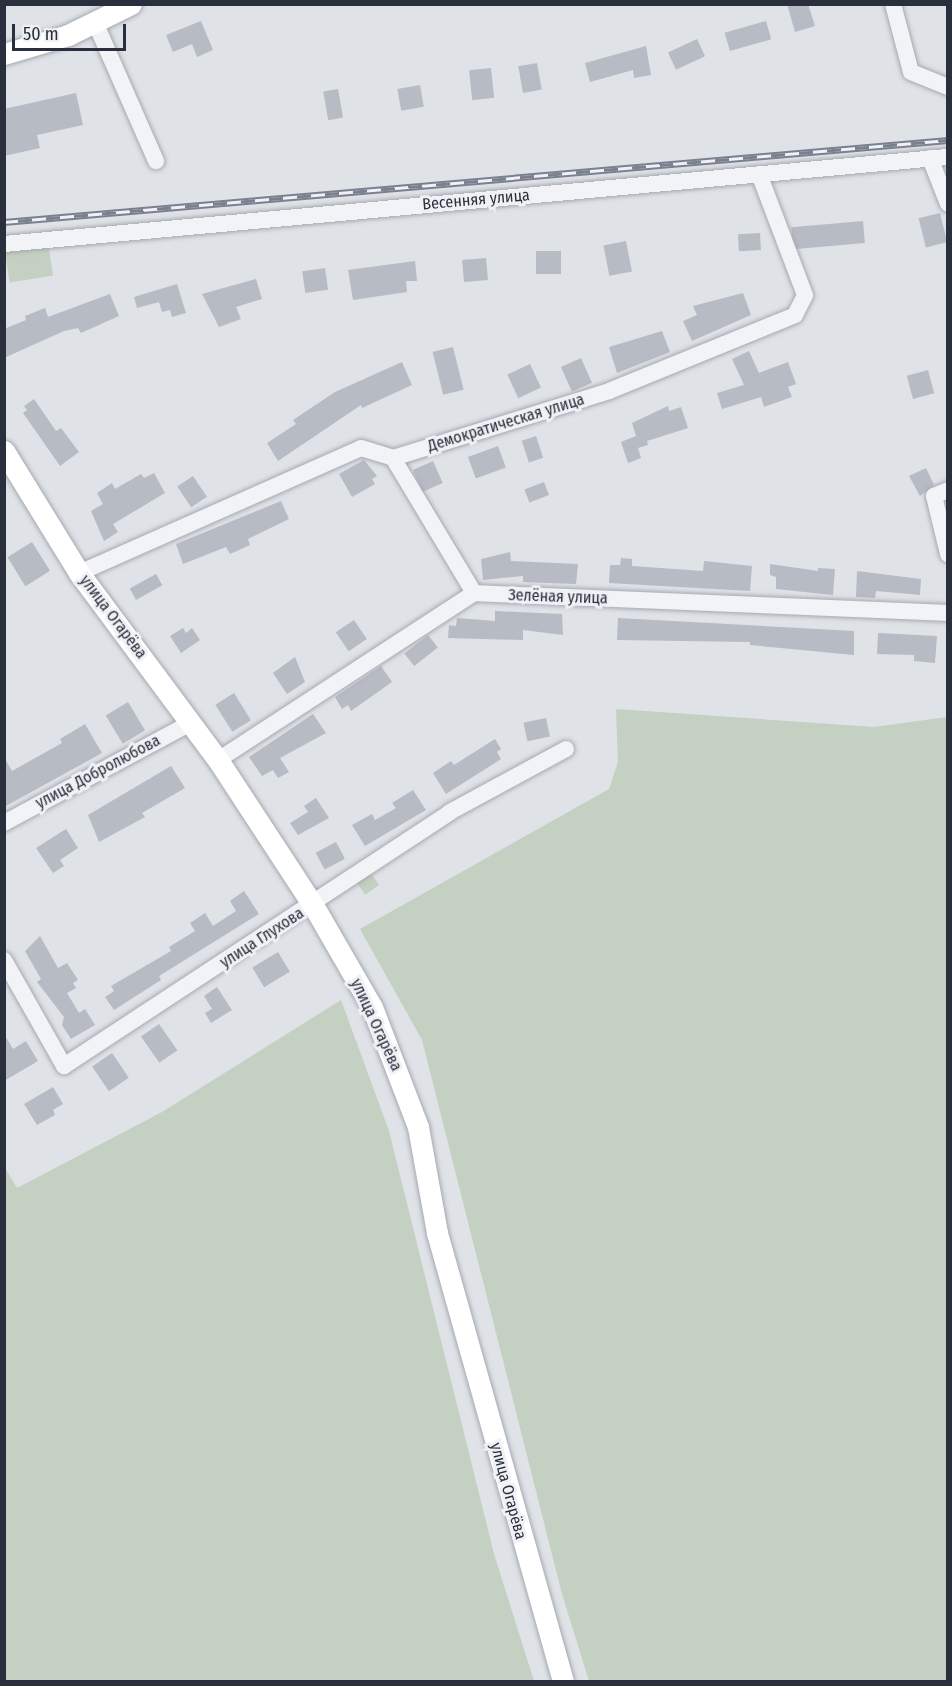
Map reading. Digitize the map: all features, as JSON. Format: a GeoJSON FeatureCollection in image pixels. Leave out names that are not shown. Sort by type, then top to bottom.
{"type":"FeatureCollection","features":[{"type":"Feature","properties":{"kind":"main road"},"geometry":{"type":"LineString","coordinates":[[4,54],[68,34],[131,4]]}},
{"type":"Feature","properties":{"kind":"main road","name":"улица Огарёва"},"geometry":{"type":"LineString","coordinates":[[4,452],[79,573],[192,722],[218,760],[313,905],[372,1007],[418,1127],[437,1233],[562,1682]]}},
{"type":"Feature","properties":{"kind":"street"},"geometry":{"type":"LineString","coordinates":[[893,4],[911,72],[948,87]]}},
{"type":"Feature","properties":{"kind":"street"},"geometry":{"type":"LineString","coordinates":[[95,22],[156,161]]}},
{"type":"Feature","properties":{"kind":"street","name":"Весенняя улица"},"geometry":{"type":"LineString","coordinates":[[4,244],[948,157]]}},
{"type":"Feature","properties":{"kind":"street"},"geometry":{"type":"LineString","coordinates":[[930,159],[948,204]]}},
{"type":"Feature","properties":{"kind":"street","name":"Демократическая улица"},"geometry":{"type":"LineString","coordinates":[[393,458],[609,392],[795,315],[805,295],[759,174]]}},
{"type":"Feature","properties":{"kind":"street"},"geometry":{"type":"LineString","coordinates":[[79,573],[361,447],[393,458],[474,593],[218,760]]}},
{"type":"Feature","properties":{"kind":"street"},"geometry":{"type":"LineString","coordinates":[[948,490],[934,496],[948,554]]}},
{"type":"Feature","properties":{"kind":"street","name":"Зелёная улица"},"geometry":{"type":"LineString","coordinates":[[474,593],[948,613]]}},
{"type":"Feature","properties":{"kind":"street","name":"улица Добролюбова"},"geometry":{"type":"LineString","coordinates":[[4,823],[192,722]]}},
{"type":"Feature","properties":{"kind":"street","name":"улица Глухова"},"geometry":{"type":"LineString","coordinates":[[4,960],[64,1066],[313,905],[450,812],[566,749]]}},
{"type":"Feature","properties":{"kind":"green space"},"geometry":{"type":"Polygon","coordinates":[[[48,243],[53,276],[10,282],[5,250],[48,243]]]}},
{"type":"Feature","properties":{"kind":"green space"},"geometry":{"type":"Polygon","coordinates":[[[616,709],[874,727],[947,717],[947,1681],[589,1681],[562,1594],[422,1040],[360,929],[609,789],[618,762],[616,709]]]}},
{"type":"Feature","properties":{"kind":"green space"},"geometry":{"type":"Polygon","coordinates":[[[370,872],[379,885],[365,895],[356,882],[370,872]]]}},
{"type":"Feature","properties":{"kind":"green space"},"geometry":{"type":"Polygon","coordinates":[[[341,1000],[389,1131],[494,1554],[534,1681],[5,1681],[5,1168],[17,1188],[162,1112],[341,1000]]]}},
{"type":"Feature","properties":{"kind":"building"},"geometry":{"type":"Polygon","coordinates":[[[787,4],[808,4],[815,26],[795,32],[787,4]]]}},
{"type":"Feature","properties":{"kind":"building"},"geometry":{"type":"Polygon","coordinates":[[[201,21],[213,50],[197,57],[192,44],[173,52],[166,35],[201,21]]]}},
{"type":"Feature","properties":{"kind":"building"},"geometry":{"type":"Polygon","coordinates":[[[766,21],[771,39],[730,51],[725,33],[766,21]]]}},
{"type":"Feature","properties":{"kind":"building"},"geometry":{"type":"Polygon","coordinates":[[[697,39],[705,56],[676,70],[668,53],[697,39]]]}},
{"type":"Feature","properties":{"kind":"building"},"geometry":{"type":"Polygon","coordinates":[[[646,46],[651,75],[634,78],[633,70],[590,82],[585,63],[646,46]]]}},
{"type":"Feature","properties":{"kind":"building"},"geometry":{"type":"Polygon","coordinates":[[[537,63],[542,90],[523,93],[518,66],[537,63]]]}},
{"type":"Feature","properties":{"kind":"building"},"geometry":{"type":"Polygon","coordinates":[[[491,68],[494,98],[472,100],[469,70],[491,68]]]}},
{"type":"Feature","properties":{"kind":"building"},"geometry":{"type":"Polygon","coordinates":[[[420,85],[424,107],[401,111],[397,89],[420,85]]]}},
{"type":"Feature","properties":{"kind":"building"},"geometry":{"type":"Polygon","coordinates":[[[338,89],[343,118],[328,120],[323,92],[338,89]]]}},
{"type":"Feature","properties":{"kind":"building"},"geometry":{"type":"Polygon","coordinates":[[[76,93],[83,125],[37,135],[40,148],[4,156],[4,109],[76,93]]]}},
{"type":"Feature","properties":{"kind":"building"},"geometry":{"type":"Polygon","coordinates":[[[940,213],[947,242],[926,247],[919,218],[940,213]]]}},
{"type":"Feature","properties":{"kind":"building"},"geometry":{"type":"Polygon","coordinates":[[[863,221],[865,243],[793,249],[791,227],[863,221]]]}},
{"type":"Feature","properties":{"kind":"building"},"geometry":{"type":"Polygon","coordinates":[[[760,233],[761,250],[739,251],[738,234],[760,233]]]}},
{"type":"Feature","properties":{"kind":"building"},"geometry":{"type":"Polygon","coordinates":[[[626,241],[632,271],[609,276],[603,245],[626,241]]]}},
{"type":"Feature","properties":{"kind":"building"},"geometry":{"type":"Polygon","coordinates":[[[536,251],[561,251],[561,274],[536,274],[536,251]]]}},
{"type":"Feature","properties":{"kind":"building"},"geometry":{"type":"Polygon","coordinates":[[[486,258],[488,280],[464,282],[462,260],[486,258]]]}},
{"type":"Feature","properties":{"kind":"building"},"geometry":{"type":"Polygon","coordinates":[[[415,261],[417,281],[406,281],[407,292],[353,300],[348,270],[415,261]]]}},
{"type":"Feature","properties":{"kind":"building"},"geometry":{"type":"Polygon","coordinates":[[[325,268],[328,290],[305,293],[302,271],[325,268]]]}},
{"type":"Feature","properties":{"kind":"building"},"geometry":{"type":"Polygon","coordinates":[[[256,279],[262,299],[236,307],[241,319],[219,327],[202,294],[256,279]]]}},
{"type":"Feature","properties":{"kind":"building"},"geometry":{"type":"Polygon","coordinates":[[[177,284],[186,313],[172,317],[170,310],[162,312],[159,302],[137,308],[134,297],[177,284]]]}},
{"type":"Feature","properties":{"kind":"building"},"geometry":{"type":"Polygon","coordinates":[[[743,293],[751,315],[692,341],[683,321],[697,315],[693,306],[743,293]]]}},
{"type":"Feature","properties":{"kind":"building"},"geometry":{"type":"Polygon","coordinates":[[[110,294],[119,316],[81,333],[78,328],[64,331],[4,358],[4,329],[26,320],[25,316],[45,308],[48,317],[110,294]]]}},
{"type":"Feature","properties":{"kind":"building"},"geometry":{"type":"Polygon","coordinates":[[[662,331],[670,352],[617,373],[609,347],[662,331]]]}},
{"type":"Feature","properties":{"kind":"building"},"geometry":{"type":"Polygon","coordinates":[[[453,347],[464,390],[443,395],[433,352],[453,347]]]}},
{"type":"Feature","properties":{"kind":"building"},"geometry":{"type":"Polygon","coordinates":[[[749,351],[759,373],[788,362],[796,384],[788,387],[792,397],[764,407],[761,397],[722,409],[717,393],[744,385],[732,359],[749,351]]]}},
{"type":"Feature","properties":{"kind":"building"},"geometry":{"type":"Polygon","coordinates":[[[581,358],[592,383],[572,392],[561,367],[581,358]]]}},
{"type":"Feature","properties":{"kind":"building"},"geometry":{"type":"Polygon","coordinates":[[[402,362],[412,385],[362,408],[361,405],[278,461],[267,443],[296,424],[293,420],[335,392],[402,362]]]}},
{"type":"Feature","properties":{"kind":"building"},"geometry":{"type":"Polygon","coordinates":[[[530,364],[541,388],[518,398],[507,375],[530,364]]]}},
{"type":"Feature","properties":{"kind":"building"},"geometry":{"type":"Polygon","coordinates":[[[928,370],[934,393],[913,399],[907,376],[928,370]]]}},
{"type":"Feature","properties":{"kind":"building"},"geometry":{"type":"Polygon","coordinates":[[[34,399],[56,431],[61,428],[79,452],[60,466],[23,413],[27,410],[24,406],[34,399]]]}},
{"type":"Feature","properties":{"kind":"building"},"geometry":{"type":"Polygon","coordinates":[[[668,406],[669,411],[681,407],[688,428],[647,441],[648,445],[638,448],[641,458],[628,463],[621,442],[636,436],[632,423],[668,406]]]}},
{"type":"Feature","properties":{"kind":"building"},"geometry":{"type":"Polygon","coordinates":[[[536,436],[543,458],[529,463],[522,441],[536,436]]]}},
{"type":"Feature","properties":{"kind":"building"},"geometry":{"type":"Polygon","coordinates":[[[498,446],[506,468],[476,479],[468,457],[498,446]]]}},
{"type":"Feature","properties":{"kind":"building"},"geometry":{"type":"Polygon","coordinates":[[[364,460],[377,476],[372,479],[375,484],[352,497],[339,474],[364,460]]]}},
{"type":"Feature","properties":{"kind":"building"},"geometry":{"type":"Polygon","coordinates":[[[433,461],[443,483],[423,492],[413,470],[433,461]]]}},
{"type":"Feature","properties":{"kind":"building"},"geometry":{"type":"Polygon","coordinates":[[[926,468],[934,485],[920,496],[909,476],[926,468]]]}},
{"type":"Feature","properties":{"kind":"building"},"geometry":{"type":"Polygon","coordinates":[[[154,473],[165,493],[113,524],[118,532],[104,541],[91,511],[103,504],[97,493],[112,483],[115,489],[141,474],[144,478],[154,473]]]}},
{"type":"Feature","properties":{"kind":"building"},"geometry":{"type":"Polygon","coordinates":[[[193,476],[207,497],[191,507],[177,487],[193,476]]]}},
{"type":"Feature","properties":{"kind":"building"},"geometry":{"type":"Polygon","coordinates":[[[544,482],[549,495],[529,503],[524,490],[544,482]]]}},
{"type":"Feature","properties":{"kind":"building"},"geometry":{"type":"Polygon","coordinates":[[[281,501],[289,519],[248,539],[250,545],[230,554],[226,547],[183,564],[176,544],[281,501]]]}},
{"type":"Feature","properties":{"kind":"building"},"geometry":{"type":"Polygon","coordinates":[[[32,542],[50,571],[25,586],[7,557],[32,542]]]}},
{"type":"Feature","properties":{"kind":"building"},"geometry":{"type":"Polygon","coordinates":[[[510,552],[511,561],[578,564],[576,584],[523,582],[523,576],[483,580],[481,559],[510,552]]]}},
{"type":"Feature","properties":{"kind":"building"},"geometry":{"type":"Polygon","coordinates":[[[621,558],[632,559],[632,566],[703,571],[704,561],[752,566],[750,591],[609,583],[610,565],[620,565],[621,558]]]}},
{"type":"Feature","properties":{"kind":"building"},"geometry":{"type":"Polygon","coordinates":[[[770,564],[818,571],[818,568],[835,569],[833,595],[776,589],[776,577],[770,575],[770,564]]]}},
{"type":"Feature","properties":{"kind":"building"},"geometry":{"type":"Polygon","coordinates":[[[857,571],[921,579],[920,595],[876,591],[875,598],[856,597],[857,571]]]}},
{"type":"Feature","properties":{"kind":"building"},"geometry":{"type":"Polygon","coordinates":[[[156,574],[162,585],[136,600],[130,589],[156,574]]]}},
{"type":"Feature","properties":{"kind":"building"},"geometry":{"type":"Polygon","coordinates":[[[495,611],[562,614],[563,635],[523,630],[523,640],[448,638],[449,625],[456,626],[457,618],[495,621],[495,611]]]}},
{"type":"Feature","properties":{"kind":"building"},"geometry":{"type":"Polygon","coordinates":[[[618,618],[854,631],[854,655],[750,645],[750,642],[617,640],[618,618]]]}},
{"type":"Feature","properties":{"kind":"building"},"geometry":{"type":"Polygon","coordinates":[[[354,620],[367,639],[349,651],[336,632],[354,620]]]}},
{"type":"Feature","properties":{"kind":"building"},"geometry":{"type":"Polygon","coordinates":[[[183,628],[186,633],[192,628],[200,640],[181,653],[170,636],[183,628]]]}},
{"type":"Feature","properties":{"kind":"building"},"geometry":{"type":"Polygon","coordinates":[[[878,633],[937,636],[935,663],[914,661],[914,655],[877,654],[878,633]]]}},
{"type":"Feature","properties":{"kind":"building"},"geometry":{"type":"Polygon","coordinates":[[[428,635],[438,648],[414,666],[404,653],[428,635]]]}},
{"type":"Feature","properties":{"kind":"building"},"geometry":{"type":"Polygon","coordinates":[[[295,657],[305,682],[287,694],[273,673],[295,657]]]}},
{"type":"Feature","properties":{"kind":"building"},"geometry":{"type":"Polygon","coordinates":[[[381,666],[392,682],[351,711],[348,705],[342,709],[335,697],[381,666]]]}},
{"type":"Feature","properties":{"kind":"building"},"geometry":{"type":"Polygon","coordinates":[[[234,693],[251,720],[232,732],[215,705],[234,693]]]}},
{"type":"Feature","properties":{"kind":"building"},"geometry":{"type":"Polygon","coordinates":[[[128,702],[145,730],[123,744],[106,715],[128,702]]]}},
{"type":"Feature","properties":{"kind":"building"},"geometry":{"type":"Polygon","coordinates":[[[313,714],[326,733],[280,758],[289,772],[278,778],[273,770],[262,776],[249,757],[313,714]]]}},
{"type":"Feature","properties":{"kind":"building"},"geometry":{"type":"Polygon","coordinates":[[[546,718],[550,737],[527,741],[524,723],[546,718]]]}},
{"type":"Feature","properties":{"kind":"building"},"geometry":{"type":"Polygon","coordinates":[[[85,724],[102,753],[4,807],[4,757],[12,771],[62,743],[60,739],[85,724]]]}},
{"type":"Feature","properties":{"kind":"building"},"geometry":{"type":"Polygon","coordinates":[[[495,739],[501,749],[497,752],[501,759],[446,794],[433,773],[451,761],[454,765],[495,739]]]}},
{"type":"Feature","properties":{"kind":"building"},"geometry":{"type":"Polygon","coordinates":[[[171,766],[185,788],[142,813],[145,817],[99,842],[88,815],[171,766]]]}},
{"type":"Feature","properties":{"kind":"building"},"geometry":{"type":"Polygon","coordinates":[[[413,790],[426,810],[365,846],[352,825],[372,814],[375,820],[396,808],[392,803],[413,790]]]}},
{"type":"Feature","properties":{"kind":"building"},"geometry":{"type":"Polygon","coordinates":[[[316,798],[329,818],[298,835],[290,823],[308,812],[304,806],[316,798]]]}},
{"type":"Feature","properties":{"kind":"building"},"geometry":{"type":"Polygon","coordinates":[[[66,829],[78,848],[60,860],[64,866],[53,873],[36,848],[66,829]]]}},
{"type":"Feature","properties":{"kind":"building"},"geometry":{"type":"Polygon","coordinates":[[[336,842],[345,859],[325,870],[316,853],[336,842]]]}},
{"type":"Feature","properties":{"kind":"building"},"geometry":{"type":"Polygon","coordinates":[[[244,891],[259,914],[159,976],[161,980],[114,1010],[105,997],[114,991],[111,986],[171,951],[169,947],[195,931],[190,923],[205,913],[213,926],[236,911],[230,901],[244,891]]]}},
{"type":"Feature","properties":{"kind":"building"},"geometry":{"type":"Polygon","coordinates":[[[40,936],[58,968],[67,963],[78,980],[73,983],[76,988],[67,993],[79,1013],[85,1009],[95,1025],[71,1039],[62,1025],[64,1017],[37,982],[41,979],[25,951],[40,936]]]}},
{"type":"Feature","properties":{"kind":"building"},"geometry":{"type":"Polygon","coordinates":[[[278,952],[290,972],[264,987],[252,967],[278,952]]]}},
{"type":"Feature","properties":{"kind":"building"},"geometry":{"type":"Polygon","coordinates":[[[217,987],[232,1010],[211,1023],[205,1013],[212,1009],[204,996],[217,987]]]}},
{"type":"Feature","properties":{"kind":"building"},"geometry":{"type":"Polygon","coordinates":[[[159,1024],[177,1050],[159,1063],[141,1037],[159,1024]]]}},
{"type":"Feature","properties":{"kind":"building"},"geometry":{"type":"Polygon","coordinates":[[[4,1034],[13,1049],[26,1041],[38,1061],[4,1081],[4,1034]]]}},
{"type":"Feature","properties":{"kind":"building"},"geometry":{"type":"Polygon","coordinates":[[[112,1053],[129,1078],[109,1091],[92,1066],[112,1053]]]}},
{"type":"Feature","properties":{"kind":"building"},"geometry":{"type":"Polygon","coordinates":[[[53,1087],[63,1104],[53,1110],[55,1115],[37,1125],[24,1104],[53,1087]]]}},
{"type":"Feature","properties":{"kind":"railway"},"geometry":{"type":"LineString","coordinates":[[4,222],[948,140]]}}]}
